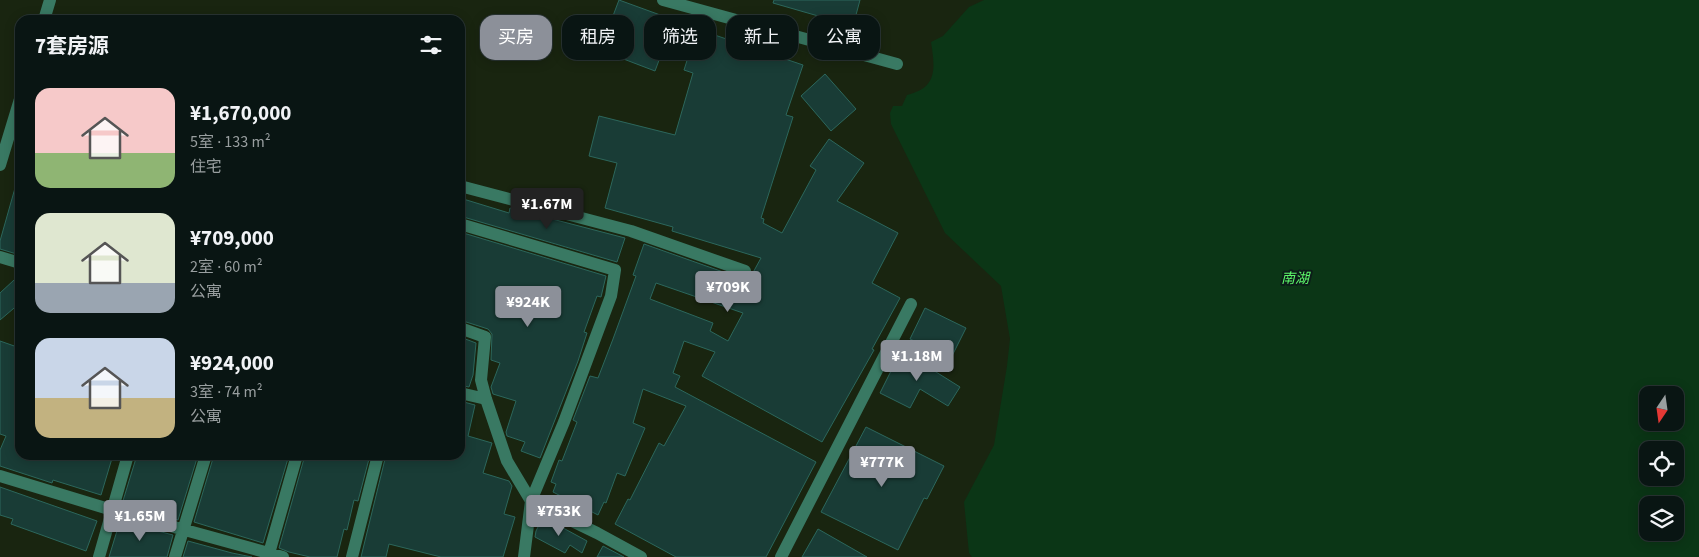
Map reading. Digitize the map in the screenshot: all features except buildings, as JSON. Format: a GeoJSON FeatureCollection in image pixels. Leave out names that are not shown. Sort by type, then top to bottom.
{"type":"FeatureCollection","features":[{"type":"Feature","properties":{"kind":"street"},"geometry":{"type":"LineString","coordinates":[[46,15],[50,0]]}},
{"type":"Feature","properties":{"kind":"street"},"geometry":{"type":"LineString","coordinates":[[663,0],[897,64]]}},
{"type":"Feature","properties":{"kind":"street"},"geometry":{"type":"LineString","coordinates":[[0,165],[15,116]]}},
{"type":"Feature","properties":{"kind":"street"},"geometry":{"type":"LineString","coordinates":[[465,187],[631,232],[745,271]]}},
{"type":"Feature","properties":{"kind":"street"},"geometry":{"type":"LineString","coordinates":[[465,225],[616,270],[611,296],[564,422],[531,501],[524,557]]}},
{"type":"Feature","properties":{"kind":"street"},"geometry":{"type":"LineString","coordinates":[[0,257],[15,262]]}},
{"type":"Feature","properties":{"kind":"street"},"geometry":{"type":"LineString","coordinates":[[781,557],[911,304]]}},
{"type":"Feature","properties":{"kind":"street"},"geometry":{"type":"LineString","coordinates":[[465,330],[486,337],[481,380],[486,399],[507,461],[531,501],[597,532],[641,557]]}},
{"type":"Feature","properties":{"kind":"street"},"geometry":{"type":"LineString","coordinates":[[465,394],[486,399]]}},
{"type":"Feature","properties":{"kind":"street"},"geometry":{"type":"LineString","coordinates":[[99,557],[127,460]]}},
{"type":"Feature","properties":{"kind":"street"},"geometry":{"type":"LineString","coordinates":[[175,557],[182,528],[204,460]]}},
{"type":"Feature","properties":{"kind":"street"},"geometry":{"type":"LineString","coordinates":[[268,555],[296,460]]}},
{"type":"Feature","properties":{"kind":"street"},"geometry":{"type":"LineString","coordinates":[[352,557],[377,460]]}},
{"type":"Feature","properties":{"kind":"street"},"geometry":{"type":"LineString","coordinates":[[0,476],[112,510],[182,528],[268,555],[283,557]]}},
{"type":"Feature","properties":{"kind":"shaded area"},"geometry":{"type":"Polygon","coordinates":[[[0,0],[1699,0],[1699,557],[0,557],[0,0]]]}},
{"type":"Feature","properties":{"kind":"water","name":"南湖"},"geometry":{"type":"Polygon","coordinates":[[[984,0],[1699,0],[1699,557],[972,557],[969,553],[964,502],[994,445],[1010,339],[1001,286],[945,233],[891,124],[890,113],[893,106],[902,106],[907,95],[917,92],[929,82],[933,68],[931,42],[943,36],[969,7],[984,0]]]}}]}
